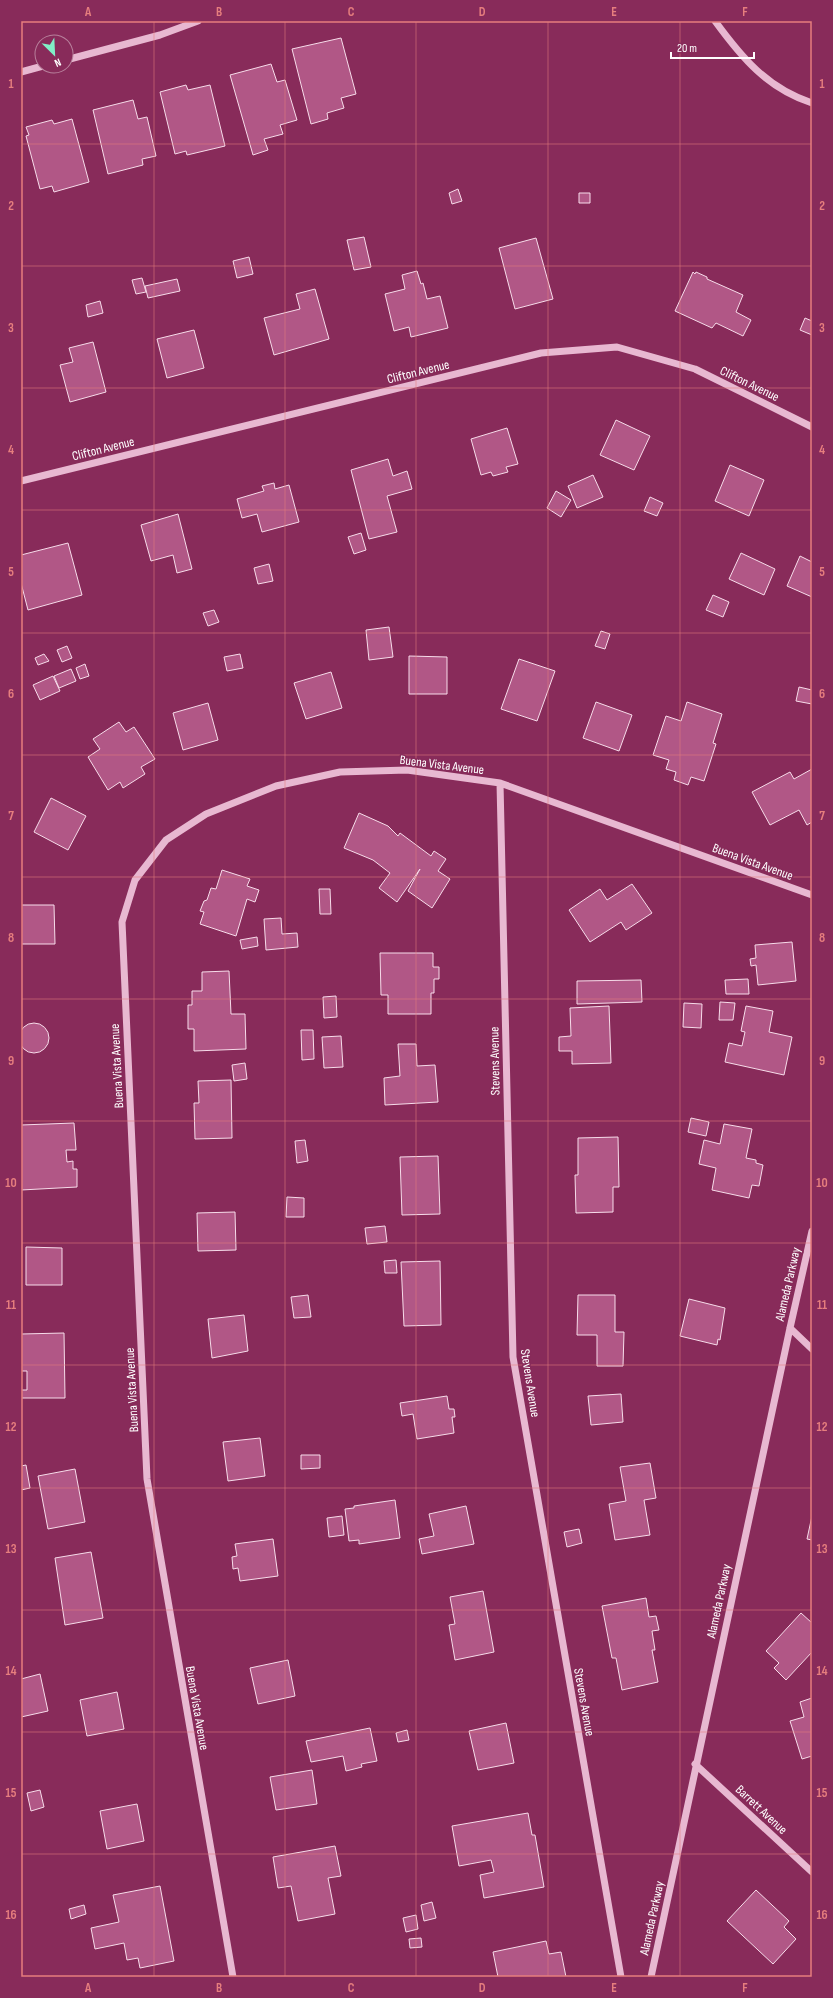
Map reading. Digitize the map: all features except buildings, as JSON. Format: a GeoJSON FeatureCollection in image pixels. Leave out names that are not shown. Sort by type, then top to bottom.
{"type":"FeatureCollection","features":[{"type":"Feature","properties":{"kind":"street"},"geometry":{"type":"LineString","coordinates":[[74,58],[160,35],[198,21]]}},
{"type":"Feature","properties":{"kind":"street"},"geometry":{"type":"LineString","coordinates":[[715,21],[739,54],[769,82],[812,104]]}},
{"type":"Feature","properties":{"kind":"street"},"geometry":{"type":"LineString","coordinates":[[21,72],[34,68]]}},
{"type":"Feature","properties":{"kind":"street","name":"Clifton Avenue"},"geometry":{"type":"LineString","coordinates":[[21,481],[541,353],[618,347],[695,369],[812,427]]}},
{"type":"Feature","properties":{"kind":"street","name":"Buena Vista Avenue"},"geometry":{"type":"LineString","coordinates":[[233,1977],[147,1479],[122,922],[135,880],[166,840],[206,814],[276,786],[340,772],[407,770],[500,783],[812,895]]}},
{"type":"Feature","properties":{"kind":"street","name":"Stevens Avenue"},"geometry":{"type":"LineString","coordinates":[[500,783],[513,1357],[621,1977]]}},
{"type":"Feature","properties":{"kind":"street","name":"Alameda Parkway"},"geometry":{"type":"LineString","coordinates":[[650,1977],[695,1764],[812,1231]]}},
{"type":"Feature","properties":{"kind":"street"},"geometry":{"type":"LineString","coordinates":[[790,1328],[812,1349]]}},
{"type":"Feature","properties":{"kind":"street","name":"Barrett Avenue"},"geometry":{"type":"LineString","coordinates":[[695,1764],[812,1872]]}}]}
